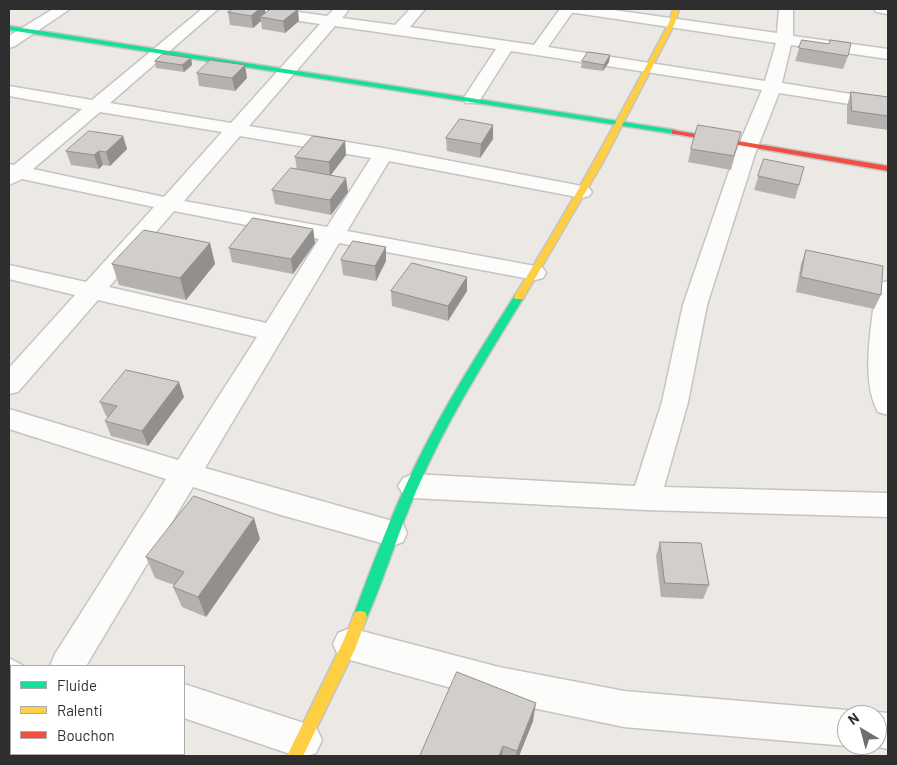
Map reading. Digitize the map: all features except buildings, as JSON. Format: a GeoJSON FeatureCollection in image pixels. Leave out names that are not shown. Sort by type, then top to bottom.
{"type":"FeatureCollection","features":[{"type":"Feature","properties":{"kind":"street"},"geometry":{"type":"LineString","coordinates":[[9,43],[63,9]]}},
{"type":"Feature","properties":{"kind":"street"},"geometry":{"type":"LineString","coordinates":[[12,174],[211,9]]}},
{"type":"Feature","properties":{"kind":"street"},"geometry":{"type":"LineString","coordinates":[[246,9],[538,50],[888,105]]}},
{"type":"Feature","properties":{"kind":"street"},"geometry":{"type":"LineString","coordinates":[[9,384],[234,129],[343,9]]}},
{"type":"Feature","properties":{"kind":"street"},"geometry":{"type":"LineString","coordinates":[[399,30],[418,9]]}},
{"type":"Feature","properties":{"kind":"street"},"geometry":{"type":"LineString","coordinates":[[538,50],[567,9]]}},
{"type":"Feature","properties":{"kind":"street"},"geometry":{"type":"LineString","coordinates":[[576,9],[674,16],[785,40],[888,54]]}},
{"type":"Feature","properties":{"kind":"street"},"geometry":{"type":"LineString","coordinates":[[646,498],[675,402],[695,305],[772,88],[785,40],[786,9]]}},
{"type":"Feature","properties":{"kind":"street"},"geometry":{"type":"LineString","coordinates":[[881,9],[888,10]]}},
{"type":"Feature","properties":{"kind":"street"},"geometry":{"type":"LineString","coordinates":[[185,701],[299,748],[350,644],[392,533],[431,446],[463,387],[535,273],[621,123],[650,68],[674,16]]}},
{"type":"Feature","properties":{"kind":"street"},"geometry":{"type":"LineString","coordinates":[[9,28],[621,123],[888,169]]}},
{"type":"Feature","properties":{"kind":"street"},"geometry":{"type":"LineString","coordinates":[[472,100],[506,46]]}},
{"type":"Feature","properties":{"kind":"street"},"geometry":{"type":"LineString","coordinates":[[9,91],[383,154],[582,192]]}},
{"type":"Feature","properties":{"kind":"street"},"geometry":{"type":"LineString","coordinates":[[72,665],[186,474],[383,154]]}},
{"type":"Feature","properties":{"kind":"street"},"geometry":{"type":"LineString","coordinates":[[12,174],[535,273]]}},
{"type":"Feature","properties":{"kind":"street"},"geometry":{"type":"LineString","coordinates":[[9,272],[274,333]]}},
{"type":"Feature","properties":{"kind":"street"},"geometry":{"type":"LineString","coordinates":[[888,288],[882,352],[884,392],[888,405]]}},
{"type":"Feature","properties":{"kind":"street"},"geometry":{"type":"LineString","coordinates":[[9,419],[186,474],[392,533]]}},
{"type":"Feature","properties":{"kind":"street"},"geometry":{"type":"LineString","coordinates":[[413,486],[646,498],[888,505]]}},
{"type":"Feature","properties":{"kind":"street"},"geometry":{"type":"LineString","coordinates":[[350,644],[499,684],[624,709],[837,727]]}},
{"type":"Feature","properties":{"kind":"traffic: fast"},"geometry":{"type":"LineString","coordinates":[[9,28],[675,132]]}},
{"type":"Feature","properties":{"kind":"traffic: fast"},"geometry":{"type":"LineString","coordinates":[[360,617],[393,530],[421,465],[463,388],[519,297]]}},
{"type":"Feature","properties":{"kind":"traffic: slow"},"geometry":{"type":"LineString","coordinates":[[519,297],[560,230],[617,127],[672,23],[676,9]]}},
{"type":"Feature","properties":{"kind":"traffic: slow"},"geometry":{"type":"LineString","coordinates":[[295,756],[350,644],[360,617]]}},
{"type":"Feature","properties":{"kind":"traffic: jam"},"geometry":{"type":"LineString","coordinates":[[675,132],[888,169]]}}]}
